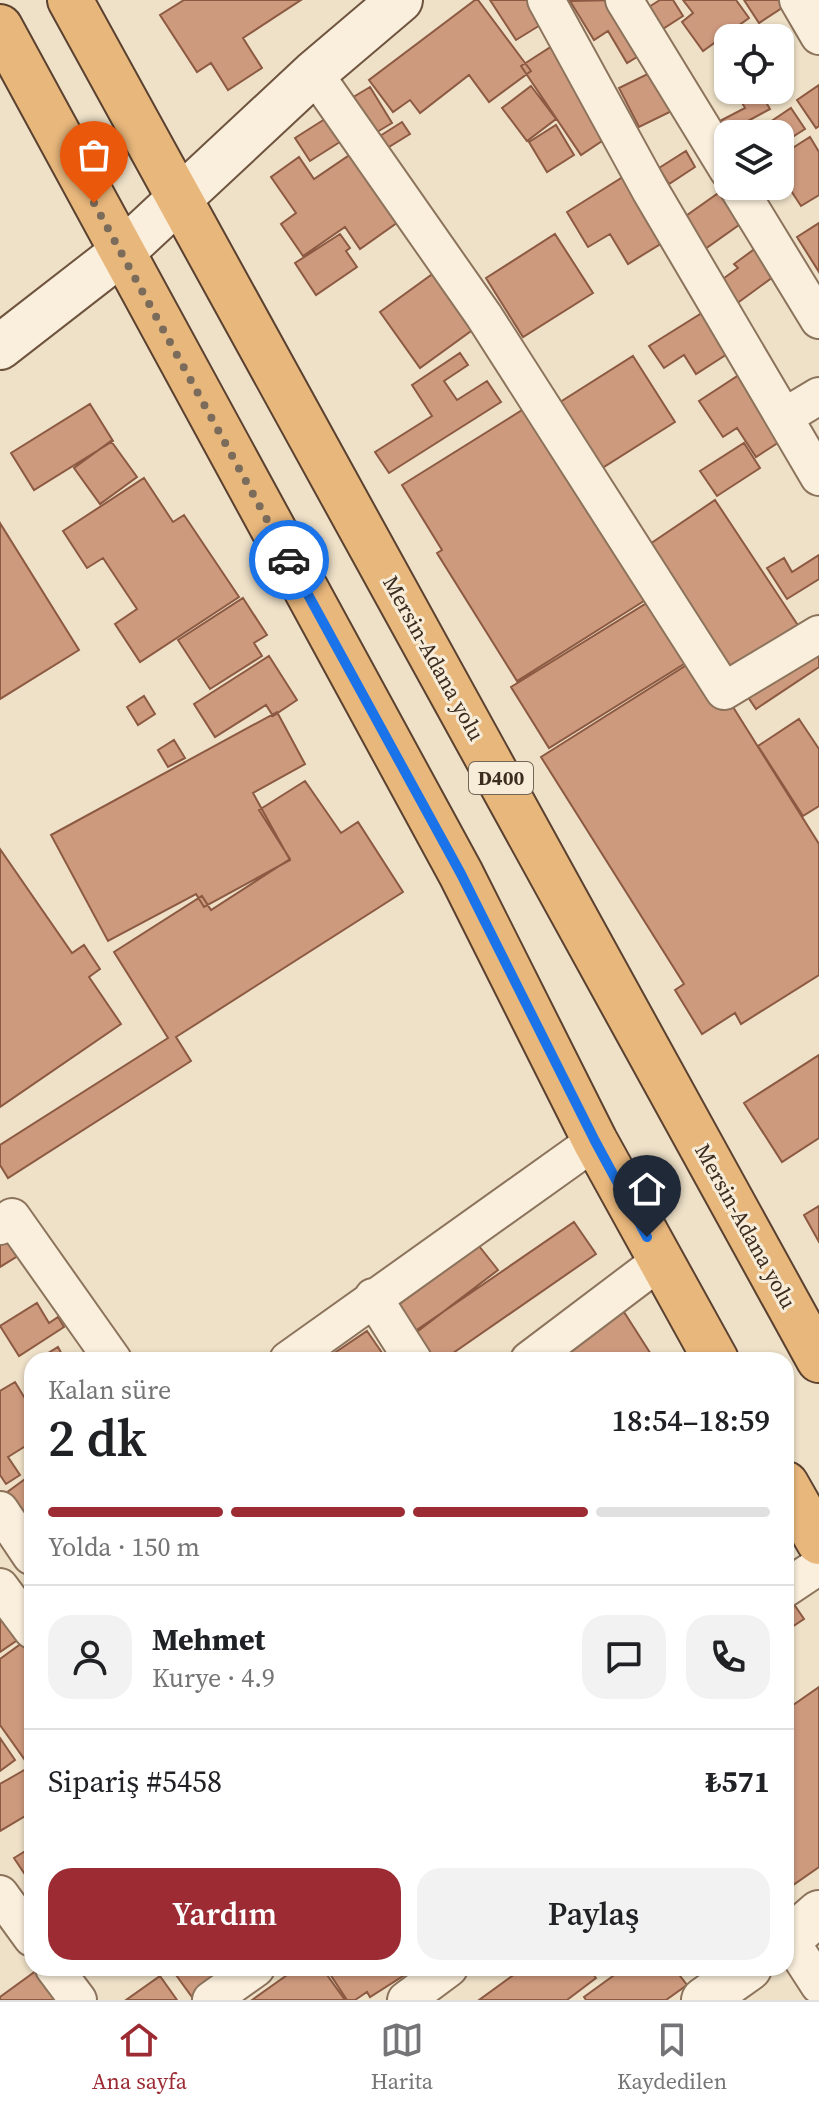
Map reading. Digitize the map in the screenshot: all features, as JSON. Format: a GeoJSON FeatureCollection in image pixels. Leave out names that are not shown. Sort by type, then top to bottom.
{"type":"FeatureCollection","features":[{"type":"Feature","properties":{"kind":"highway","name":"Mersin-Adana yolu"},"geometry":{"type":"LineString","coordinates":[[70,0],[819,1360]]}},
{"type":"Feature","properties":{"kind":"highway"},"geometry":{"type":"LineString","coordinates":[[0,27],[461,874],[595,1141],[711,1352]]}},
{"type":"Feature","properties":{"kind":"highway"},"geometry":{"type":"LineString","coordinates":[[794,1498],[819,1542]]}},
{"type":"Feature","properties":{"kind":"main road"},"geometry":{"type":"LineString","coordinates":[[0,347],[121,253],[314,73],[400,0]]}},
{"type":"Feature","properties":{"kind":"main road"},"geometry":{"type":"LineString","coordinates":[[704,2000],[738,1976]]}},
{"type":"Feature","properties":{"kind":"street"},"geometry":{"type":"LineString","coordinates":[[546,0],[650,190],[819,477]]}},
{"type":"Feature","properties":{"kind":"street"},"geometry":{"type":"LineString","coordinates":[[624,0],[714,147]]}},
{"type":"Feature","properties":{"kind":"street"},"geometry":{"type":"LineString","coordinates":[[798,0],[819,36]]}},
{"type":"Feature","properties":{"kind":"street"},"geometry":{"type":"LineString","coordinates":[[314,73],[484,316],[724,691],[819,634]]}},
{"type":"Feature","properties":{"kind":"street"},"geometry":{"type":"LineString","coordinates":[[746,200],[819,320]]}},
{"type":"Feature","properties":{"kind":"street"},"geometry":{"type":"LineString","coordinates":[[784,417],[819,396]]}},
{"type":"Feature","properties":{"kind":"street"},"geometry":{"type":"LineString","coordinates":[[299,1352],[595,1141]]}},
{"type":"Feature","properties":{"kind":"street"},"geometry":{"type":"LineString","coordinates":[[0,1226],[12,1217],[107,1352]]}},
{"type":"Feature","properties":{"kind":"street"},"geometry":{"type":"LineString","coordinates":[[540,1352],[660,1261]]}},
{"type":"Feature","properties":{"kind":"street"},"geometry":{"type":"LineString","coordinates":[[373,1297],[408,1352]]}},
{"type":"Feature","properties":{"kind":"street"},"geometry":{"type":"LineString","coordinates":[[0,1510],[24,1544]]}},
{"type":"Feature","properties":{"kind":"street"},"geometry":{"type":"LineString","coordinates":[[0,1574],[24,1560]]}},
{"type":"Feature","properties":{"kind":"street"},"geometry":{"type":"LineString","coordinates":[[794,1583],[819,1566]]}},
{"type":"Feature","properties":{"kind":"street"},"geometry":{"type":"LineString","coordinates":[[0,1587],[24,1619]]}},
{"type":"Feature","properties":{"kind":"street"},"geometry":{"type":"LineString","coordinates":[[0,1894],[21,1930]]}},
{"type":"Feature","properties":{"kind":"street"},"geometry":{"type":"LineString","coordinates":[[795,1932],[819,1985]]}},
{"type":"Feature","properties":{"kind":"street"},"geometry":{"type":"LineString","coordinates":[[60,1976],[78,2000]]}},
{"type":"Feature","properties":{"kind":"street"},"geometry":{"type":"LineString","coordinates":[[211,2000],[245,1976]]}},
{"type":"Feature","properties":{"kind":"street"},"geometry":{"type":"LineString","coordinates":[[406,2000],[438,1976]]}},
{"type":"Feature","properties":{"kind":"building"},"geometry":{"type":"Polygon","coordinates":[[[184,0],[301,0],[243,38],[262,68],[228,90],[211,63],[197,72],[160,15],[184,0]]]}},
{"type":"Feature","properties":{"kind":"building"},"geometry":{"type":"Polygon","coordinates":[[[475,0],[531,71],[489,102],[469,75],[420,113],[410,100],[393,112],[369,80],[475,0]]]}},
{"type":"Feature","properties":{"kind":"building"},"geometry":{"type":"Polygon","coordinates":[[[490,0],[538,0],[550,19],[516,40],[490,0]]]}},
{"type":"Feature","properties":{"kind":"building"},"geometry":{"type":"Polygon","coordinates":[[[620,0],[650,49],[627,63],[608,31],[594,40],[570,1],[620,0]]]}},
{"type":"Feature","properties":{"kind":"building"},"geometry":{"type":"Polygon","coordinates":[[[660,0],[673,0],[683,16],[658,32],[644,10],[660,0]]]}},
{"type":"Feature","properties":{"kind":"building"},"geometry":{"type":"Polygon","coordinates":[[[683,0],[736,0],[749,18],[741,24],[714,24],[714,43],[703,51],[682,22],[693,13],[683,0]]]}},
{"type":"Feature","properties":{"kind":"building"},"geometry":{"type":"Polygon","coordinates":[[[744,0],[781,0],[785,6],[759,23],[744,0]]]}},
{"type":"Feature","properties":{"kind":"building"},"geometry":{"type":"Polygon","coordinates":[[[560,41],[617,131],[581,155],[521,66],[560,41]]]}},
{"type":"Feature","properties":{"kind":"building"},"geometry":{"type":"Polygon","coordinates":[[[664,66],[684,105],[639,127],[619,88],[664,66]]]}},
{"type":"Feature","properties":{"kind":"building"},"geometry":{"type":"Polygon","coordinates":[[[819,85],[819,126],[816,128],[797,100],[819,85]]]}},
{"type":"Feature","properties":{"kind":"building"},"geometry":{"type":"Polygon","coordinates":[[[531,86],[556,119],[527,141],[502,108],[531,86]]]}},
{"type":"Feature","properties":{"kind":"building"},"geometry":{"type":"Polygon","coordinates":[[[370,87],[392,123],[372,135],[350,99],[370,87]]]}},
{"type":"Feature","properties":{"kind":"building"},"geometry":{"type":"Polygon","coordinates":[[[743,104],[767,104],[770,109],[750,120],[722,120],[745,108],[743,104]]]}},
{"type":"Feature","properties":{"kind":"building"},"geometry":{"type":"Polygon","coordinates":[[[791,108],[805,129],[794,136],[794,120],[773,120],[791,108]]]}},
{"type":"Feature","properties":{"kind":"building"},"geometry":{"type":"Polygon","coordinates":[[[328,117],[343,140],[310,161],[295,138],[328,117]]]}},
{"type":"Feature","properties":{"kind":"building"},"geometry":{"type":"Polygon","coordinates":[[[402,122],[410,134],[379,153],[372,141],[402,122]]]}},
{"type":"Feature","properties":{"kind":"building"},"geometry":{"type":"Polygon","coordinates":[[[556,125],[574,155],[547,172],[529,142],[556,125]]]}},
{"type":"Feature","properties":{"kind":"building"},"geometry":{"type":"Polygon","coordinates":[[[810,137],[819,152],[819,195],[801,206],[794,195],[794,147],[810,137]]]}},
{"type":"Feature","properties":{"kind":"building"},"geometry":{"type":"Polygon","coordinates":[[[686,151],[695,167],[669,184],[659,168],[686,151]]]}},
{"type":"Feature","properties":{"kind":"building"},"geometry":{"type":"Polygon","coordinates":[[[354,152],[401,220],[360,249],[345,227],[303,256],[281,224],[296,213],[271,177],[299,157],[314,179],[354,152]]]}},
{"type":"Feature","properties":{"kind":"building"},"geometry":{"type":"Polygon","coordinates":[[[634,170],[667,240],[628,264],[610,234],[588,247],[567,212],[634,170]]]}},
{"type":"Feature","properties":{"kind":"building"},"geometry":{"type":"Polygon","coordinates":[[[714,196],[714,200],[732,200],[746,220],[705,249],[683,218],[714,196]]]}},
{"type":"Feature","properties":{"kind":"building"},"geometry":{"type":"Polygon","coordinates":[[[819,223],[819,272],[797,237],[819,223]]]}},
{"type":"Feature","properties":{"kind":"building"},"geometry":{"type":"Polygon","coordinates":[[[340,234],[350,248],[346,251],[357,267],[316,295],[295,263],[340,234]]]}},
{"type":"Feature","properties":{"kind":"building"},"geometry":{"type":"Polygon","coordinates":[[[555,234],[593,293],[523,337],[486,278],[555,234]]]}},
{"type":"Feature","properties":{"kind":"building"},"geometry":{"type":"Polygon","coordinates":[[[760,245],[780,272],[736,304],[720,281],[738,268],[734,264],[760,245]]]}},
{"type":"Feature","properties":{"kind":"building"},"geometry":{"type":"Polygon","coordinates":[[[438,270],[478,326],[420,368],[380,312],[438,270]]]}},
{"type":"Feature","properties":{"kind":"building"},"geometry":{"type":"Polygon","coordinates":[[[710,308],[735,349],[696,374],[684,355],[664,368],[649,346],[710,308]]]}},
{"type":"Feature","properties":{"kind":"building"},"geometry":{"type":"Polygon","coordinates":[[[460,353],[468,365],[444,381],[457,400],[487,381],[501,402],[389,473],[375,452],[432,416],[412,385],[460,353]]]}},
{"type":"Feature","properties":{"kind":"building"},"geometry":{"type":"Polygon","coordinates":[[[633,356],[675,422],[599,470],[557,404],[633,356]]]}},
{"type":"Feature","properties":{"kind":"building"},"geometry":{"type":"Polygon","coordinates":[[[742,373],[784,439],[756,457],[737,428],[723,437],[699,401],[742,373]]]}},
{"type":"Feature","properties":{"kind":"building"},"geometry":{"type":"Polygon","coordinates":[[[535,402],[655,594],[517,681],[437,553],[442,550],[402,485],[535,402]]]}},
{"type":"Feature","properties":{"kind":"building"},"geometry":{"type":"Polygon","coordinates":[[[90,404],[113,441],[34,490],[11,453],[90,404]]]}},
{"type":"Feature","properties":{"kind":"building"},"geometry":{"type":"Polygon","coordinates":[[[111,441],[137,477],[100,504],[74,468],[111,441]]]}},
{"type":"Feature","properties":{"kind":"building"},"geometry":{"type":"Polygon","coordinates":[[[744,443],[760,468],[717,496],[700,471],[744,443]]]}},
{"type":"Feature","properties":{"kind":"building"},"geometry":{"type":"Polygon","coordinates":[[[144,478],[173,522],[184,515],[239,597],[140,662],[115,624],[137,609],[103,558],[87,568],[63,531],[144,478]]]}},
{"type":"Feature","properties":{"kind":"building"},"geometry":{"type":"Polygon","coordinates":[[[715,500],[819,657],[819,667],[756,709],[647,546],[715,500]]]}},
{"type":"Feature","properties":{"kind":"building"},"geometry":{"type":"Polygon","coordinates":[[[0,523],[79,650],[0,699],[0,523]]]}},
{"type":"Feature","properties":{"kind":"building"},"geometry":{"type":"Polygon","coordinates":[[[819,555],[819,579],[787,599],[767,568],[784,558],[792,572],[819,555]]]}},
{"type":"Feature","properties":{"kind":"building"},"geometry":{"type":"Polygon","coordinates":[[[663,593],[700,654],[549,748],[511,687],[663,593]]]}},
{"type":"Feature","properties":{"kind":"building"},"geometry":{"type":"Polygon","coordinates":[[[243,598],[267,635],[254,643],[262,656],[210,689],[178,640],[243,598]]]}},
{"type":"Feature","properties":{"kind":"building"},"geometry":{"type":"Polygon","coordinates":[[[269,656],[297,700],[273,716],[266,705],[215,737],[194,704],[269,656]]]}},
{"type":"Feature","properties":{"kind":"building"},"geometry":{"type":"Polygon","coordinates":[[[701,656],[819,844],[819,975],[741,1024],[735,1013],[702,1034],[675,990],[684,984],[541,757],[701,656]]]}},
{"type":"Feature","properties":{"kind":"building"},"geometry":{"type":"Polygon","coordinates":[[[144,696],[155,714],[138,725],[127,707],[144,696]]]}},
{"type":"Feature","properties":{"kind":"building"},"geometry":{"type":"Polygon","coordinates":[[[277,712],[305,764],[253,793],[290,860],[204,907],[196,894],[108,941],[51,835],[277,712]]]}},
{"type":"Feature","properties":{"kind":"building"},"geometry":{"type":"Polygon","coordinates":[[[799,719],[819,749],[819,806],[803,816],[758,746],[799,719]]]}},
{"type":"Feature","properties":{"kind":"building"},"geometry":{"type":"Polygon","coordinates":[[[174,740],[185,758],[168,767],[158,750],[174,740]]]}},
{"type":"Feature","properties":{"kind":"building"},"geometry":{"type":"Polygon","coordinates":[[[305,781],[341,833],[358,822],[403,892],[176,1037],[191,1061],[8,1178],[0,1165],[0,1145],[168,1038],[114,952],[202,896],[211,910],[290,859],[259,810],[305,781]]]}},
{"type":"Feature","properties":{"kind":"building"},"geometry":{"type":"Polygon","coordinates":[[[0,849],[72,953],[84,945],[100,969],[89,977],[121,1024],[0,1107],[0,849]]]}},
{"type":"Feature","properties":{"kind":"building"},"geometry":{"type":"Polygon","coordinates":[[[819,1055],[819,1138],[782,1162],[744,1103],[819,1055]]]}},
{"type":"Feature","properties":{"kind":"building"},"geometry":{"type":"Polygon","coordinates":[[[819,1206],[819,1242],[804,1215],[819,1206]]]}},
{"type":"Feature","properties":{"kind":"building"},"geometry":{"type":"Polygon","coordinates":[[[574,1222],[596,1254],[455,1352],[419,1352],[408,1336],[574,1222]]]}},
{"type":"Feature","properties":{"kind":"building"},"geometry":{"type":"Polygon","coordinates":[[[0,1225],[21,1254],[0,1267],[0,1225]]]}},
{"type":"Feature","properties":{"kind":"building"},"geometry":{"type":"Polygon","coordinates":[[[479,1246],[498,1270],[414,1334],[394,1308],[479,1246]]]}},
{"type":"Feature","properties":{"kind":"building"},"geometry":{"type":"Polygon","coordinates":[[[37,1303],[49,1323],[58,1317],[64,1327],[19,1356],[0,1326],[37,1303]]]}},
{"type":"Feature","properties":{"kind":"building"},"geometry":{"type":"Polygon","coordinates":[[[624,1312],[650,1352],[563,1352],[624,1312]]]}},
{"type":"Feature","properties":{"kind":"building"},"geometry":{"type":"Polygon","coordinates":[[[367,1331],[381,1352],[336,1352],[367,1331]]]}},
{"type":"Feature","properties":{"kind":"building"},"geometry":{"type":"Polygon","coordinates":[[[15,1382],[24,1397],[24,1447],[8,1457],[20,1475],[6,1484],[0,1475],[0,1391],[15,1382]]]}},
{"type":"Feature","properties":{"kind":"building"},"geometry":{"type":"Polygon","coordinates":[[[24,1480],[24,1517],[6,1493],[24,1480]]]}},
{"type":"Feature","properties":{"kind":"building"},"geometry":{"type":"Polygon","coordinates":[[[0,1603],[22,1637],[0,1652],[0,1603]]]}},
{"type":"Feature","properties":{"kind":"building"},"geometry":{"type":"Polygon","coordinates":[[[794,1604],[804,1619],[794,1626],[794,1604]]]}},
{"type":"Feature","properties":{"kind":"building"},"geometry":{"type":"Polygon","coordinates":[[[24,1642],[24,1759],[0,1725],[0,1659],[24,1642]]]}},
{"type":"Feature","properties":{"kind":"building"},"geometry":{"type":"Polygon","coordinates":[[[819,1687],[819,1867],[794,1884],[794,1704],[819,1687]]]}},
{"type":"Feature","properties":{"kind":"building"},"geometry":{"type":"Polygon","coordinates":[[[0,1738],[15,1760],[0,1771],[0,1738]]]}},
{"type":"Feature","properties":{"kind":"building"},"geometry":{"type":"Polygon","coordinates":[[[24,1770],[24,1817],[0,1831],[0,1784],[24,1770]]]}},
{"type":"Feature","properties":{"kind":"building"},"geometry":{"type":"Polygon","coordinates":[[[24,1852],[24,1873],[14,1858],[24,1852]]]}},
{"type":"Feature","properties":{"kind":"building"},"geometry":{"type":"Polygon","coordinates":[[[29,1976],[46,1976],[63,2000],[0,2000],[29,1976]]]}},
{"type":"Feature","properties":{"kind":"building"},"geometry":{"type":"Polygon","coordinates":[[[160,1976],[177,2000],[126,2000],[160,1976]]]}},
{"type":"Feature","properties":{"kind":"building"},"geometry":{"type":"Polygon","coordinates":[[[177,1976],[222,1976],[192,1997],[177,1976]]]}},
{"type":"Feature","properties":{"kind":"building"},"geometry":{"type":"Polygon","coordinates":[[[286,1976],[328,1976],[345,2000],[252,2000],[286,1976]]]}},
{"type":"Feature","properties":{"kind":"building"},"geometry":{"type":"Polygon","coordinates":[[[331,1976],[403,1976],[370,1997],[367,1992],[355,2000],[347,2000],[331,1976]]]}},
{"type":"Feature","properties":{"kind":"building"},"geometry":{"type":"Polygon","coordinates":[[[512,1976],[596,1978],[567,2000],[479,2000],[512,1976]]]}},
{"type":"Feature","properties":{"kind":"building"},"geometry":{"type":"Polygon","coordinates":[[[613,1976],[680,1976],[687,1985],[666,2000],[586,2000],[584,1997],[613,1976]]]}},
{"type":"Feature","properties":{"kind":"way so far"},"geometry":{"type":"LineString","coordinates":[[94,203],[289,560]]}},
{"type":"Feature","properties":{"kind":"route"},"geometry":{"type":"LineString","coordinates":[[289,560],[461,874],[595,1141],[647,1237]]}}]}
